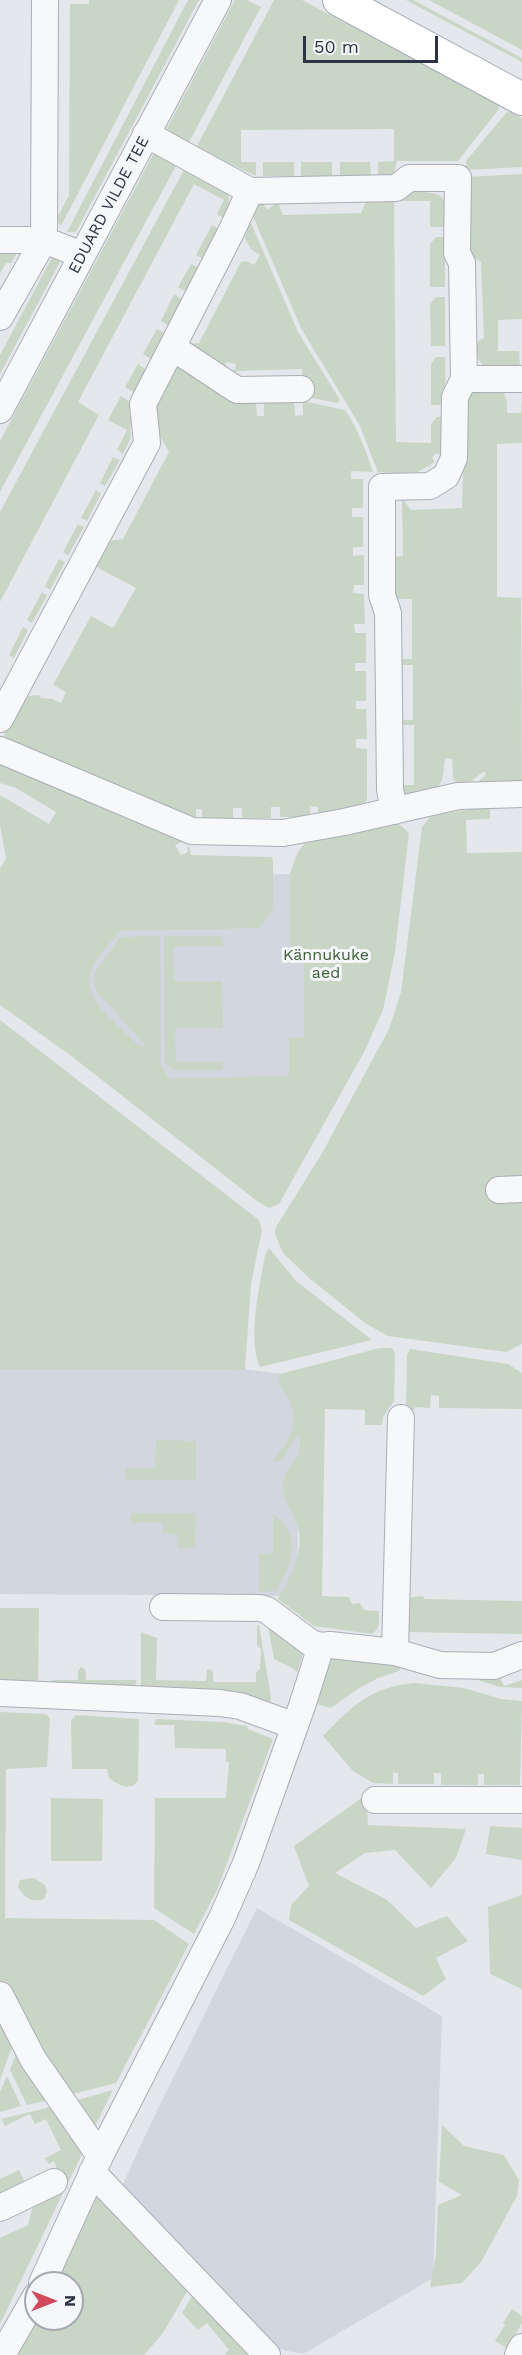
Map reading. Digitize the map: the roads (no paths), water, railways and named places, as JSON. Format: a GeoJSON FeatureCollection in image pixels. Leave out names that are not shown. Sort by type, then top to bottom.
{"type":"FeatureCollection","features":[{"type":"Feature","properties":{"kind":"main road"},"geometry":{"type":"LineString","coordinates":[[339,0],[522,99]]}},
{"type":"Feature","properties":{"kind":"main road"},"geometry":{"type":"LineString","coordinates":[[378,0],[522,76]]}},
{"type":"Feature","properties":{"kind":"street"},"geometry":{"type":"LineString","coordinates":[[0,318],[44,240],[45,0]]}},
{"type":"Feature","properties":{"kind":"street","name":"EDUARD VILDE TEE"},"geometry":{"type":"LineString","coordinates":[[0,410],[218,0]]}},
{"type":"Feature","properties":{"kind":"street"},"geometry":{"type":"LineString","coordinates":[[146,134],[250,191],[396,188],[409,178],[458,178],[457,253],[462,263],[464,379],[455,397],[454,458],[446,477],[430,486],[382,487],[382,595],[388,613],[390,789],[394,811]]}},
{"type":"Feature","properties":{"kind":"street"},"geometry":{"type":"LineString","coordinates":[[0,719],[147,443],[142,406],[250,191]]}},
{"type":"Feature","properties":{"kind":"street"},"geometry":{"type":"LineString","coordinates":[[0,240],[44,240],[82,255]]}},
{"type":"Feature","properties":{"kind":"street"},"geometry":{"type":"LineString","coordinates":[[172,347],[237,390],[301,389]]}},
{"type":"Feature","properties":{"kind":"street"},"geometry":{"type":"LineString","coordinates":[[464,379],[522,379]]}},
{"type":"Feature","properties":{"kind":"street"},"geometry":{"type":"LineString","coordinates":[[0,750],[192,831],[283,833],[344,822],[458,796],[522,794]]}},
{"type":"Feature","properties":{"kind":"street"},"geometry":{"type":"LineString","coordinates":[[395,1652],[401,1418]]}},
{"type":"Feature","properties":{"kind":"street"},"geometry":{"type":"LineString","coordinates":[[163,1607],[260,1608],[267,1610],[311,1643],[321,1646],[395,1652],[440,1665],[494,1666],[522,1655]]}},
{"type":"Feature","properties":{"kind":"street"},"geometry":{"type":"LineString","coordinates":[[47,2271],[96,2164],[222,1918],[246,1863],[321,1646]]}},
{"type":"Feature","properties":{"kind":"street"},"geometry":{"type":"LineString","coordinates":[[0,1694],[220,1703],[240,1706],[295,1726]]}},
{"type":"Feature","properties":{"kind":"street"},"geometry":{"type":"LineString","coordinates":[[375,1800],[522,1800]]}},
{"type":"Feature","properties":{"kind":"street"},"geometry":{"type":"LineString","coordinates":[[0,1995],[33,2059],[96,2164],[267,2355]]}},
{"type":"Feature","properties":{"kind":"street"},"geometry":{"type":"LineString","coordinates":[[0,2208],[54,2182]]}},
{"type":"Feature","properties":{"kind":"street"},"geometry":{"type":"LineString","coordinates":[[2,2355],[24,2317]]}},
{"type":"Feature","properties":{"kind":"street"},"geometry":{"type":"LineString","coordinates":[[518,2355],[522,2347]]}},
{"type":"Feature","properties":{"kind":"park label","name":"Kännukuke aed"},"geometry":{"type":"Point","coordinates":[326,964]}}]}
